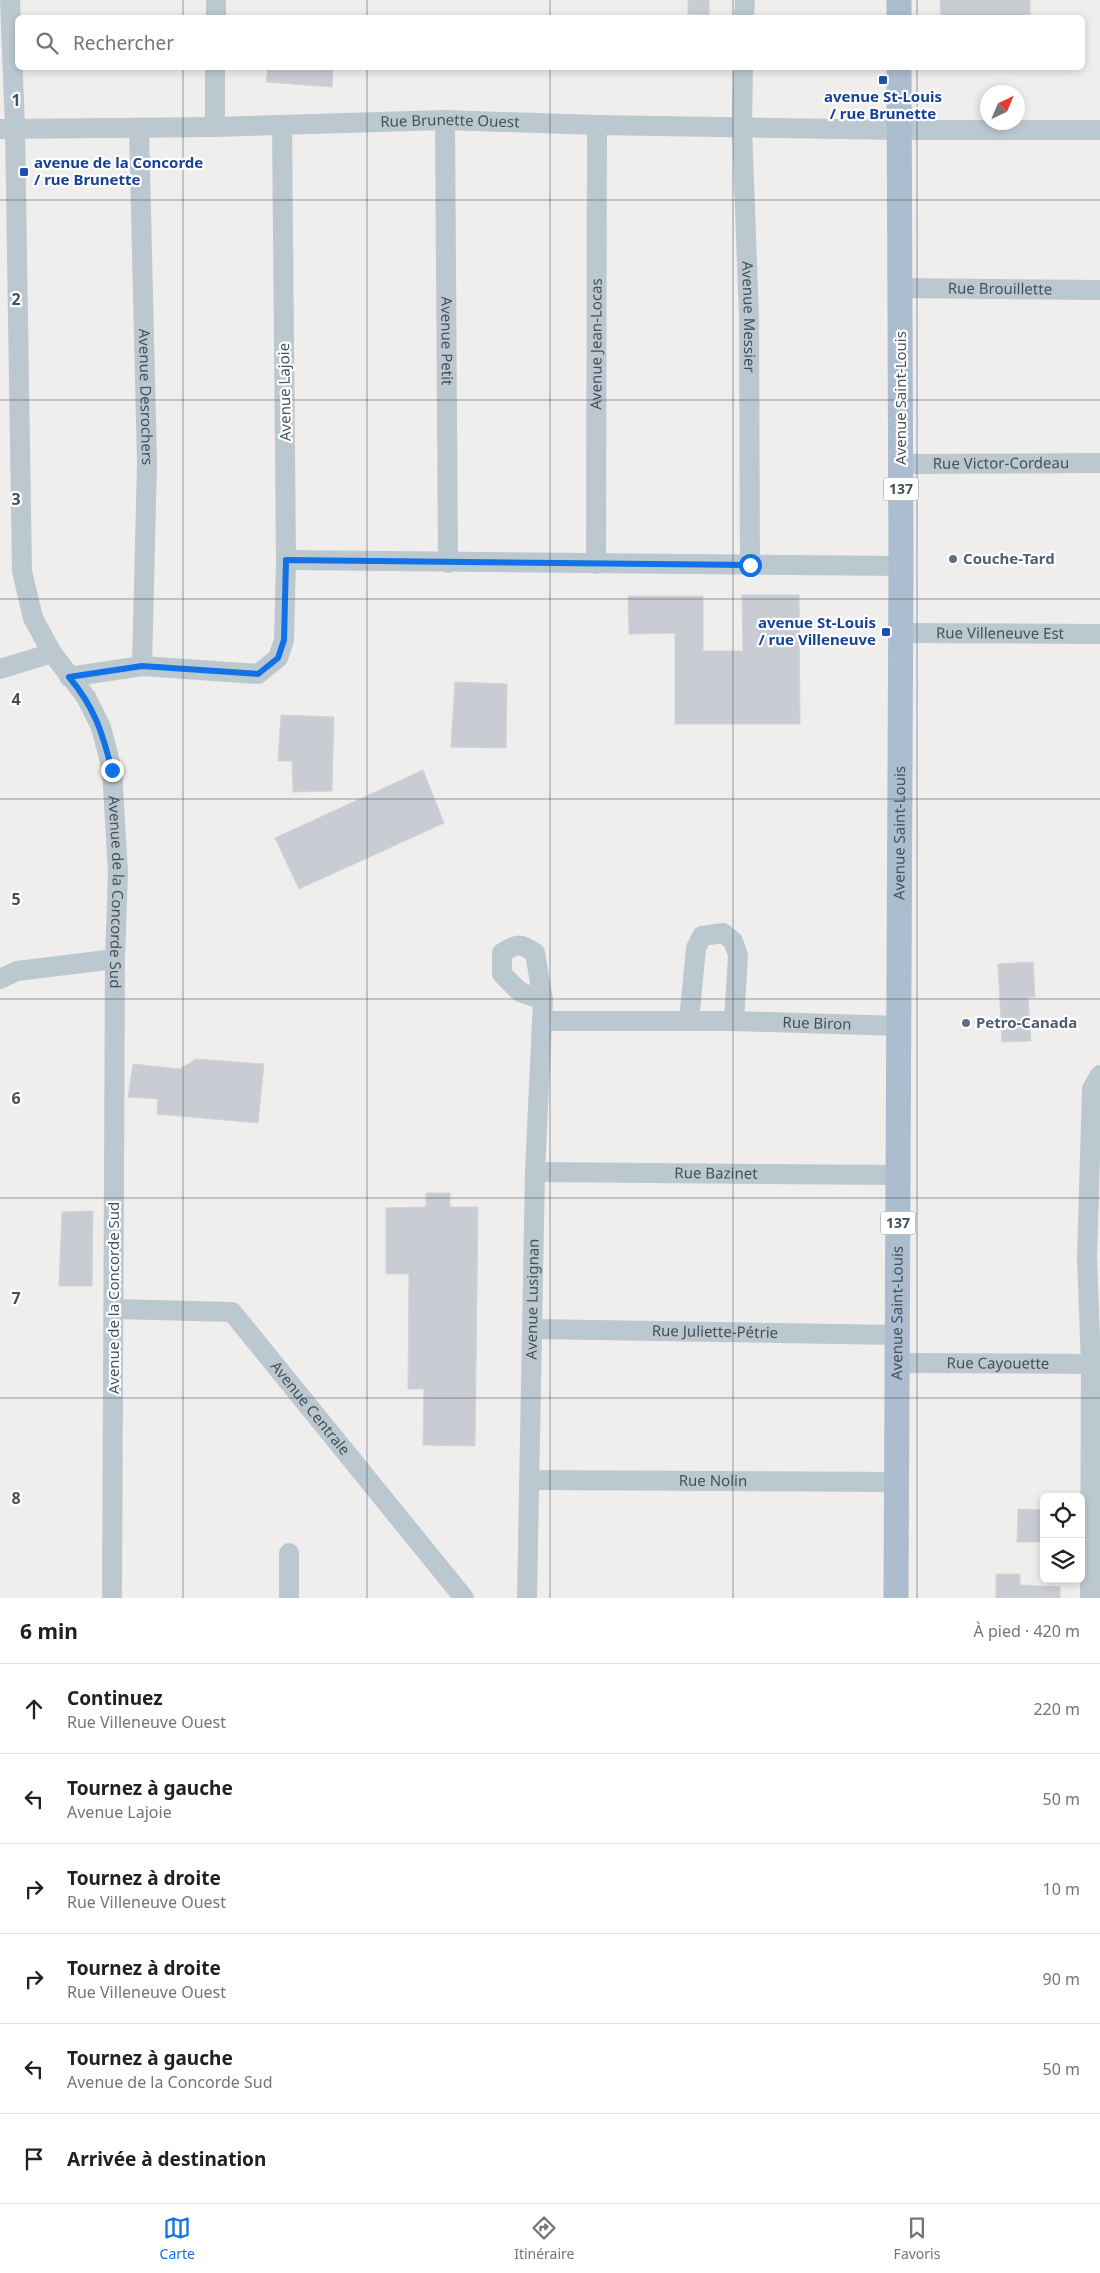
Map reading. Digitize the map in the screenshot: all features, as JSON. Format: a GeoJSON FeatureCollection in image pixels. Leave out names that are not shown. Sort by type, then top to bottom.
{"type":"FeatureCollection","features":[{"type":"Feature","properties":{"kind":"main road"},"geometry":{"type":"LineString","coordinates":[[899,0],[899,15]]}},
{"type":"Feature","properties":{"kind":"main road","name":"Avenue Saint-Louis"},"geometry":{"type":"LineString","coordinates":[[896,1598],[901,632],[899,70]]}},
{"type":"Feature","properties":{"kind":"street","name":"Avenue de la Concorde Sud"},"geometry":{"type":"LineString","coordinates":[[10,0],[7,129],[22,571],[33,618],[52,653],[86,697],[101,727],[112,770],[118,872],[115,959],[112,1598]]}},
{"type":"Feature","properties":{"kind":"street"},"geometry":{"type":"LineString","coordinates":[[216,0],[216,15]]}},
{"type":"Feature","properties":{"kind":"street"},"geometry":{"type":"LineString","coordinates":[[744,15],[745,0]]}},
{"type":"Feature","properties":{"kind":"street"},"geometry":{"type":"LineString","coordinates":[[215,127],[216,70]]}},
{"type":"Feature","properties":{"kind":"street","name":"Avenue Messier"},"geometry":{"type":"LineString","coordinates":[[743,70],[742,127],[749,317],[750,565]]}},
{"type":"Feature","properties":{"kind":"street","name":"Rue Brunette Ouest"},"geometry":{"type":"LineString","coordinates":[[7,129],[215,127],[445,120],[596,125],[899,130],[1100,130]]}},
{"type":"Feature","properties":{"kind":"street","name":"Avenue Petit"},"geometry":{"type":"LineString","coordinates":[[445,120],[448,562]]}},
{"type":"Feature","properties":{"kind":"street","name":"Avenue Lajoie"},"geometry":{"type":"LineString","coordinates":[[142,666],[258,674],[278,658],[284,640],[286,560],[282,125]]}},
{"type":"Feature","properties":{"kind":"street","name":"Avenue Jean-Locas"},"geometry":{"type":"LineString","coordinates":[[596,125],[596,564]]}},
{"type":"Feature","properties":{"kind":"street","name":"Avenue Desrochers"},"geometry":{"type":"LineString","coordinates":[[139,128],[147,463],[142,666]]}},
{"type":"Feature","properties":{"kind":"street","name":"Rue Brouillette"},"geometry":{"type":"LineString","coordinates":[[900,288],[1100,290]]}},
{"type":"Feature","properties":{"kind":"street","name":"Rue Victor-Cordeau"},"geometry":{"type":"LineString","coordinates":[[901,464],[1100,463]]}},
{"type":"Feature","properties":{"kind":"street"},"geometry":{"type":"LineString","coordinates":[[286,560],[901,566]]}},
{"type":"Feature","properties":{"kind":"street","name":"Rue Villeneuve Est"},"geometry":{"type":"LineString","coordinates":[[901,632],[1100,634]]}},
{"type":"Feature","properties":{"kind":"street"},"geometry":{"type":"LineString","coordinates":[[0,669],[52,653]]}},
{"type":"Feature","properties":{"kind":"street"},"geometry":{"type":"LineString","coordinates":[[69,677],[142,666]]}},
{"type":"Feature","properties":{"kind":"street"},"geometry":{"type":"LineString","coordinates":[[689,1021],[696,948],[702,936],[723,934],[734,941],[738,955],[734,1021]]}},
{"type":"Feature","properties":{"kind":"street"},"geometry":{"type":"LineString","coordinates":[[0,979],[17,972],[115,959]]}},
{"type":"Feature","properties":{"kind":"street","name":"Avenue Lusignan"},"geometry":{"type":"LineString","coordinates":[[527,1598],[534,1329],[535,1172],[542,1000]]}},
{"type":"Feature","properties":{"kind":"street","name":"Rue Biron"},"geometry":{"type":"LineString","coordinates":[[542,1021],[734,1021],[899,1026]]}},
{"type":"Feature","properties":{"kind":"street"},"geometry":{"type":"LineString","coordinates":[[1090,1598],[1096,1364],[1087,1258],[1092,1089],[1099,1076]]}},
{"type":"Feature","properties":{"kind":"street","name":"Rue Bazinet"},"geometry":{"type":"LineString","coordinates":[[535,1172],[898,1175]]}},
{"type":"Feature","properties":{"kind":"street","name":"Avenue Centrale"},"geometry":{"type":"LineString","coordinates":[[114,1309],[232,1312],[464,1598]]}},
{"type":"Feature","properties":{"kind":"street","name":"Rue Juliette-Pétrie"},"geometry":{"type":"LineString","coordinates":[[534,1329],[897,1335]]}},
{"type":"Feature","properties":{"kind":"street","name":"Rue Cayouette"},"geometry":{"type":"LineString","coordinates":[[897,1362],[1096,1364]]}},
{"type":"Feature","properties":{"kind":"street","name":"Rue Nolin"},"geometry":{"type":"LineString","coordinates":[[530,1480],[896,1482]]}},
{"type":"Feature","properties":{"kind":"street"},"geometry":{"type":"LineString","coordinates":[[289,1553],[289,1598]]}},
{"type":"Feature","properties":{"kind":"building"},"geometry":{"type":"Polygon","coordinates":[[[688,0],[709,0],[709,15],[688,14],[688,0]]]}},
{"type":"Feature","properties":{"kind":"building"},"geometry":{"type":"Polygon","coordinates":[[[940,0],[1030,0],[1030,15],[941,15],[940,0]]]}},
{"type":"Feature","properties":{"kind":"building"},"geometry":{"type":"Polygon","coordinates":[[[268,70],[333,70],[332,87],[266,82],[268,70]]]}},
{"type":"Feature","properties":{"kind":"building"},"geometry":{"type":"Polygon","coordinates":[[[742,595],[799,595],[800,724],[675,724],[675,633],[629,634],[628,596],[703,596],[703,651],[743,651],[742,595]]]}},
{"type":"Feature","properties":{"kind":"building"},"geometry":{"type":"Polygon","coordinates":[[[455,682],[507,684],[506,748],[451,747],[455,682]]]}},
{"type":"Feature","properties":{"kind":"building"},"geometry":{"type":"Polygon","coordinates":[[[281,715],[334,717],[332,791],[293,792],[292,761],[278,761],[281,715]]]}},
{"type":"Feature","properties":{"kind":"building"},"geometry":{"type":"Polygon","coordinates":[[[423,770],[444,823],[299,889],[275,838],[423,770]]]}},
{"type":"Feature","properties":{"kind":"building"},"geometry":{"type":"Polygon","coordinates":[[[1033,962],[1035,997],[1028,997],[1031,1041],[1002,1042],[998,964],[1033,962]]]}},
{"type":"Feature","properties":{"kind":"building"},"geometry":{"type":"Polygon","coordinates":[[[196,1059],[264,1064],[258,1123],[157,1114],[158,1099],[128,1097],[133,1064],[180,1069],[196,1059]]]}},
{"type":"Feature","properties":{"kind":"building"},"geometry":{"type":"Polygon","coordinates":[[[426,1193],[450,1193],[450,1207],[478,1207],[475,1446],[423,1445],[424,1389],[408,1389],[409,1274],[386,1274],[386,1208],[426,1207],[426,1193]]]}},
{"type":"Feature","properties":{"kind":"building"},"geometry":{"type":"Polygon","coordinates":[[[93,1211],[92,1286],[59,1286],[62,1212],[93,1211]]]}},
{"type":"Feature","properties":{"kind":"building"},"geometry":{"type":"Polygon","coordinates":[[[1018,1509],[1040,1510],[1040,1542],[1017,1542],[1018,1509]]]}},
{"type":"Feature","properties":{"kind":"building"},"geometry":{"type":"Polygon","coordinates":[[[996,1574],[1020,1574],[1020,1585],[1060,1587],[1060,1598],[996,1598],[996,1574]]]}},
{"type":"Feature","properties":{"kind":"place","name":"avenue St-Louis / rue Brunette"},"geometry":{"type":"Point","coordinates":[883,80]}},
{"type":"Feature","properties":{"kind":"place","name":"avenue de la Concorde / rue Brunette"},"geometry":{"type":"Point","coordinates":[24,172]}},
{"type":"Feature","properties":{"kind":"place","name":"Couche-Tard"},"geometry":{"type":"Point","coordinates":[953,559]}},
{"type":"Feature","properties":{"kind":"place","name":"avenue St-Louis / rue Villeneuve"},"geometry":{"type":"Point","coordinates":[886,632]}},
{"type":"Feature","properties":{"kind":"place","name":"Petro-Canada"},"geometry":{"type":"Point","coordinates":[966,1023]}},
{"type":"Feature","properties":{"kind":"route"},"geometry":{"type":"LineString","coordinates":[[112,770],[101,727],[86,697],[69,677],[142,666],[258,674],[278,658],[284,640],[286,560],[750,565]]}}]}
